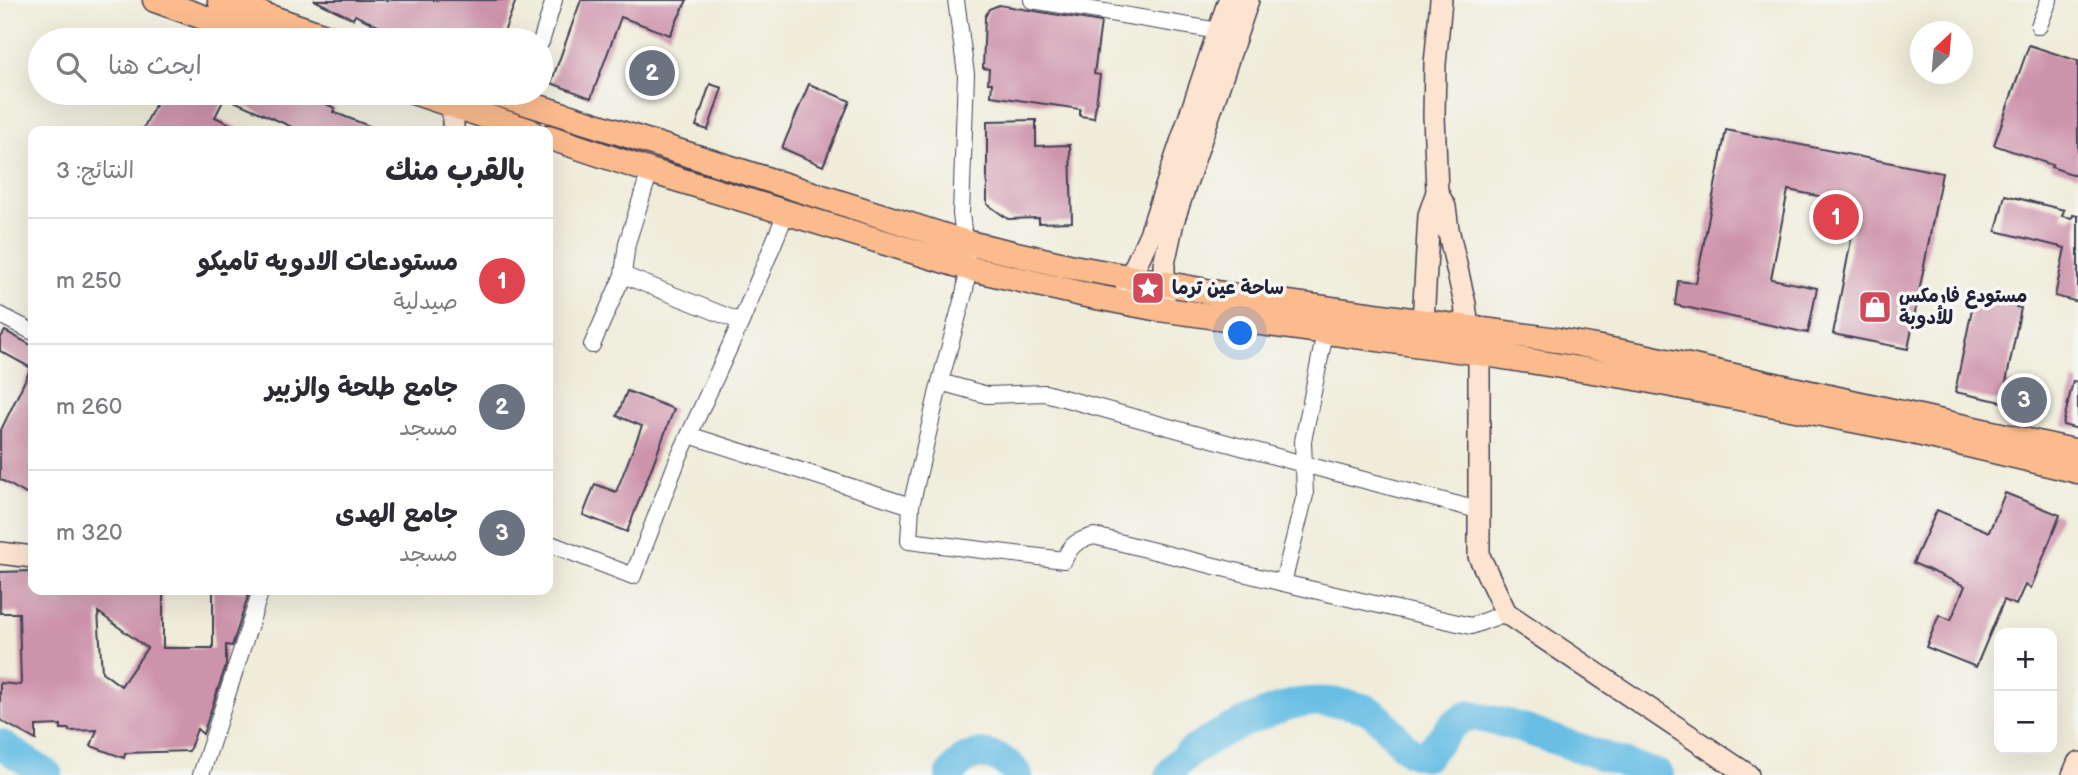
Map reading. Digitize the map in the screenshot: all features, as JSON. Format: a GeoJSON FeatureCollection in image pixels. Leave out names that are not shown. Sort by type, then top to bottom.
{"type":"FeatureCollection","features":[{"type":"Feature","properties":{"kind":"main road"},"geometry":{"type":"LineString","coordinates":[[155,0],[284,28]]}},
{"type":"Feature","properties":{"kind":"main road"},"geometry":{"type":"LineString","coordinates":[[220,0],[258,22]]}},
{"type":"Feature","properties":{"kind":"main road"},"geometry":{"type":"LineString","coordinates":[[469,105],[518,126]]}},
{"type":"Feature","properties":{"kind":"main road"},"geometry":{"type":"LineString","coordinates":[[547,105],[964,242],[1164,285],[1557,340],[1639,355],[1909,431],[2078,471]]}},
{"type":"Feature","properties":{"kind":"main road"},"geometry":{"type":"LineString","coordinates":[[553,139],[968,268],[1127,304],[1479,353],[1636,378],[1786,397],[2078,452]]}},
{"type":"Feature","properties":{"kind":"street"},"geometry":{"type":"LineString","coordinates":[[545,28],[554,0]]}},
{"type":"Feature","properties":{"kind":"street"},"geometry":{"type":"LineString","coordinates":[[956,0],[966,74],[961,214],[968,268],[965,290],[911,506],[909,541],[1064,560],[1069,548],[1079,539],[1094,537],[1471,626],[1506,613]]}},
{"type":"Feature","properties":{"kind":"street"},"geometry":{"type":"LineString","coordinates":[[1032,0],[1219,31]]}},
{"type":"Feature","properties":{"kind":"street"},"geometry":{"type":"LineString","coordinates":[[1127,304],[1129,278],[1150,234],[1229,0]]}},
{"type":"Feature","properties":{"kind":"street"},"geometry":{"type":"LineString","coordinates":[[1158,309],[1164,298],[1166,255],[1173,222],[1248,0]]}},
{"type":"Feature","properties":{"kind":"street"},"geometry":{"type":"LineString","coordinates":[[1423,322],[1429,215],[1437,192],[1435,64],[1441,0]]}},
{"type":"Feature","properties":{"kind":"street"},"geometry":{"type":"LineString","coordinates":[[2039,26],[2049,0]]}},
{"type":"Feature","properties":{"kind":"street"},"geometry":{"type":"LineString","coordinates":[[454,126],[456,105]]}},
{"type":"Feature","properties":{"kind":"street"},"geometry":{"type":"LineString","coordinates":[[592,345],[623,275],[627,243],[650,171]]}},
{"type":"Feature","properties":{"kind":"street"},"geometry":{"type":"LineString","coordinates":[[1437,192],[1445,207],[1468,328]]}},
{"type":"Feature","properties":{"kind":"street"},"geometry":{"type":"LineString","coordinates":[[553,545],[633,576],[689,435],[741,322],[786,213]]}},
{"type":"Feature","properties":{"kind":"street"},"geometry":{"type":"LineString","coordinates":[[623,275],[741,322]]}},
{"type":"Feature","properties":{"kind":"street"},"geometry":{"type":"LineString","coordinates":[[0,315],[28,329]]}},
{"type":"Feature","properties":{"kind":"street"},"geometry":{"type":"LineString","coordinates":[[1283,583],[1305,495],[1303,441],[1325,333]]}},
{"type":"Feature","properties":{"kind":"street"},"geometry":{"type":"LineString","coordinates":[[1479,353],[1479,556],[1506,613],[1748,775]]}},
{"type":"Feature","properties":{"kind":"street"},"geometry":{"type":"LineString","coordinates":[[940,382],[987,396],[1045,393],[1478,510]]}},
{"type":"Feature","properties":{"kind":"street"},"geometry":{"type":"LineString","coordinates":[[689,435],[911,506]]}},
{"type":"Feature","properties":{"kind":"street"},"geometry":{"type":"LineString","coordinates":[[0,553],[28,556]]}},
{"type":"Feature","properties":{"kind":"street"},"geometry":{"type":"LineString","coordinates":[[201,775],[259,595]]}},
{"type":"Feature","properties":{"kind":"street"},"geometry":{"type":"LineString","coordinates":[[2073,775],[2078,763]]}},
{"type":"Feature","properties":{"kind":"building"},"geometry":{"type":"Polygon","coordinates":[[[314,0],[516,0],[506,28],[382,28],[355,15],[353,19],[314,0]]]}},
{"type":"Feature","properties":{"kind":"building"},"geometry":{"type":"Polygon","coordinates":[[[581,0],[687,0],[670,35],[621,17],[591,98],[553,84],[581,0]]]}},
{"type":"Feature","properties":{"kind":"building"},"geometry":{"type":"Polygon","coordinates":[[[999,5],[1101,22],[1094,74],[1100,75],[1094,118],[1080,116],[1080,109],[991,96],[989,69],[983,68],[985,17],[989,9],[999,5]]]}},
{"type":"Feature","properties":{"kind":"building"},"geometry":{"type":"Polygon","coordinates":[[[2029,45],[2078,61],[2078,176],[1994,145],[2029,45]]]}},
{"type":"Feature","properties":{"kind":"building"},"geometry":{"type":"Polygon","coordinates":[[[710,84],[722,88],[708,130],[696,126],[710,84]]]}},
{"type":"Feature","properties":{"kind":"building"},"geometry":{"type":"Polygon","coordinates":[[[809,84],[850,101],[823,166],[782,148],[809,84]]]}},
{"type":"Feature","properties":{"kind":"building"},"geometry":{"type":"Polygon","coordinates":[[[155,105],[221,105],[215,117],[234,126],[144,126],[155,105]]]}},
{"type":"Feature","properties":{"kind":"building"},"geometry":{"type":"Polygon","coordinates":[[[243,105],[328,105],[335,108],[333,112],[369,126],[290,126],[243,105]]]}},
{"type":"Feature","properties":{"kind":"building"},"geometry":{"type":"Polygon","coordinates":[[[1036,120],[1036,146],[1070,145],[1072,222],[1039,223],[1039,218],[1008,219],[987,204],[987,121],[1036,120]]]}},
{"type":"Feature","properties":{"kind":"building"},"geometry":{"type":"Polygon","coordinates":[[[1726,130],[1942,173],[1908,349],[1833,334],[1858,204],[1788,190],[1771,279],[1817,288],[1808,333],[1675,305],[1678,281],[1696,283],[1726,130]]]}},
{"type":"Feature","properties":{"kind":"building"},"geometry":{"type":"Polygon","coordinates":[[[2005,195],[2064,210],[2062,216],[2078,216],[2078,302],[2055,296],[2065,248],[1996,231],[2005,195]]]}},
{"type":"Feature","properties":{"kind":"building"},"geometry":{"type":"Polygon","coordinates":[[[1974,299],[2021,308],[2006,382],[2038,389],[2034,415],[2011,410],[2012,404],[1955,392],[1974,299]]]}},
{"type":"Feature","properties":{"kind":"building"},"geometry":{"type":"Polygon","coordinates":[[[5,331],[28,343],[28,366],[0,351],[0,339],[5,331]]]}},
{"type":"Feature","properties":{"kind":"building"},"geometry":{"type":"Polygon","coordinates":[[[28,374],[28,495],[0,479],[0,432],[28,374]]]}},
{"type":"Feature","properties":{"kind":"building"},"geometry":{"type":"Polygon","coordinates":[[[2073,381],[2078,382],[2078,429],[2063,425],[2073,381]]]}},
{"type":"Feature","properties":{"kind":"building"},"geometry":{"type":"Polygon","coordinates":[[[627,391],[674,409],[627,532],[583,515],[595,484],[616,492],[642,426],[617,416],[627,391]]]}},
{"type":"Feature","properties":{"kind":"building"},"geometry":{"type":"Polygon","coordinates":[[[2005,493],[2060,515],[2031,588],[2025,585],[2016,605],[2004,600],[1976,667],[1926,647],[1939,615],[1951,620],[1965,586],[1913,563],[1937,510],[1989,532],[2005,493]]]}},
{"type":"Feature","properties":{"kind":"building"},"geometry":{"type":"Polygon","coordinates":[[[28,571],[28,595],[163,595],[163,648],[213,648],[213,595],[248,595],[232,646],[226,645],[226,665],[203,734],[197,729],[189,751],[125,753],[124,758],[91,746],[97,730],[69,731],[61,729],[61,725],[36,726],[36,740],[0,720],[0,683],[21,685],[19,613],[0,613],[0,572],[28,571]],[[98,612],[102,672],[121,686],[147,648],[98,612]]]}},
{"type":"Feature","properties":{"kind":"waterway"},"geometry":{"type":"LineString","coordinates":[[1170,775],[1190,752],[1227,730],[1285,707],[1314,702],[1348,704],[1370,711],[1410,751],[1426,756],[1453,724],[1469,715],[1508,724],[1659,775]]}},
{"type":"Feature","properties":{"kind":"waterway"},"geometry":{"type":"LineString","coordinates":[[0,744],[48,775]]}},
{"type":"Feature","properties":{"kind":"waterway"},"geometry":{"type":"LineString","coordinates":[[950,775],[963,760],[980,754],[994,756],[1018,775]]}},
{"type":"Feature","properties":{"kind":"place","name":"جامع طلحة والزبير"},"geometry":{"type":"Point","coordinates":[652,73]}},
{"type":"Feature","properties":{"kind":"place","name":"مستودعات الادويه تاميكو"},"geometry":{"type":"Point","coordinates":[1836,217]}},
{"type":"Feature","properties":{"kind":"place","name":"ساحة عين ترما"},"geometry":{"type":"Point","coordinates":[1148,288]}},
{"type":"Feature","properties":{"kind":"place","name":"مستودع فارمكس للأدوبة"},"geometry":{"type":"Point","coordinates":[1875,307]}},
{"type":"Feature","properties":{"kind":"place","name":"جامع الهدى"},"geometry":{"type":"Point","coordinates":[2024,400]}}]}
